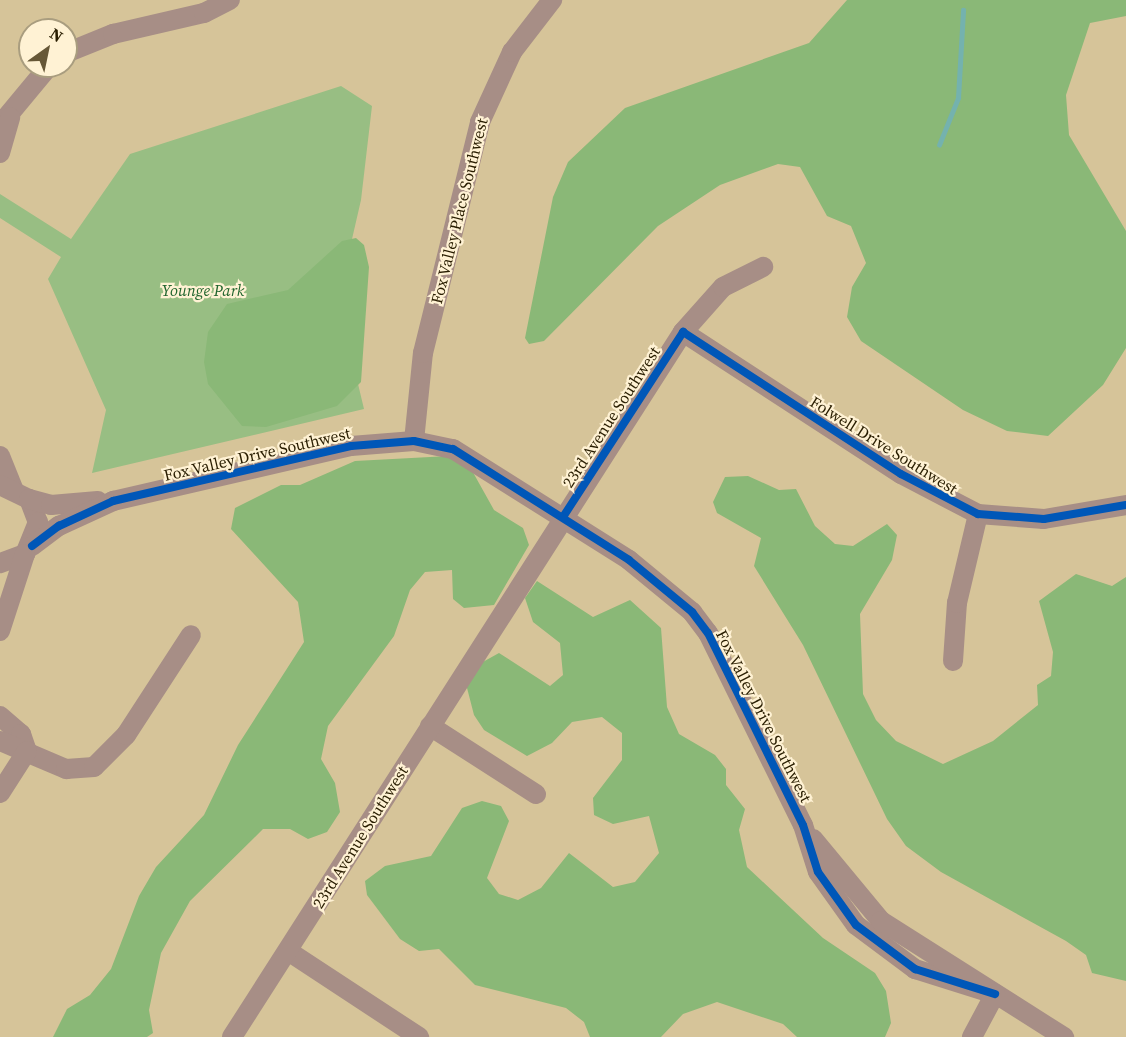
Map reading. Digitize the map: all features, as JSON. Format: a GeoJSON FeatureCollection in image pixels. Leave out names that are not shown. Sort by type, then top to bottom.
{"type":"FeatureCollection","features":[{"type":"Feature","properties":{"kind":"street"},"geometry":{"type":"LineString","coordinates":[[78,48],[113,34],[195,16],[230,0]]}},
{"type":"Feature","properties":{"kind":"street","name":"Fox Valley Place Southwest"},"geometry":{"type":"LineString","coordinates":[[414,441],[423,353],[480,122],[512,52],[552,0]]}},
{"type":"Feature","properties":{"kind":"street"},"geometry":{"type":"LineString","coordinates":[[0,153],[3,118],[38,78]]}},
{"type":"Feature","properties":{"kind":"street","name":"23rd Avenue Southwest"},"geometry":{"type":"LineString","coordinates":[[232,1037],[683,332],[718,291],[763,267]]}},
{"type":"Feature","properties":{"kind":"street","name":"Folwell Drive Southwest"},"geometry":{"type":"LineString","coordinates":[[683,332],[901,474],[978,514],[1044,519],[1126,505]]}},
{"type":"Feature","properties":{"kind":"street","name":"Fox Valley Drive Southwest"},"geometry":{"type":"LineString","coordinates":[[14,490],[51,505],[113,501],[351,446],[414,441],[462,454],[652,576],[692,612],[708,633],[803,825],[881,921],[1064,1037]]}},
{"type":"Feature","properties":{"kind":"street"},"geometry":{"type":"LineString","coordinates":[[0,456],[14,490],[38,522],[0,631]]}},
{"type":"Feature","properties":{"kind":"street","name":"Fox Valley Drive Southwest"},"geometry":{"type":"LineString","coordinates":[[0,563],[28,550],[59,526],[113,501]]}},
{"type":"Feature","properties":{"kind":"street"},"geometry":{"type":"LineString","coordinates":[[953,661],[957,603],[978,514]]}},
{"type":"Feature","properties":{"kind":"street"},"geometry":{"type":"LineString","coordinates":[[0,741],[66,769],[94,766],[106,759],[191,635]]}},
{"type":"Feature","properties":{"kind":"street"},"geometry":{"type":"LineString","coordinates":[[0,716],[21,734],[27,751]]}},
{"type":"Feature","properties":{"kind":"street"},"geometry":{"type":"LineString","coordinates":[[430,726],[536,794]]}},
{"type":"Feature","properties":{"kind":"street"},"geometry":{"type":"LineString","coordinates":[[0,793],[27,751]]}},
{"type":"Feature","properties":{"kind":"street"},"geometry":{"type":"LineString","coordinates":[[288,951],[419,1037]]}},
{"type":"Feature","properties":{"kind":"street"},"geometry":{"type":"LineString","coordinates":[[972,1037],[995,994]]}},
{"type":"Feature","properties":{"kind":"green space"},"geometry":{"type":"Polygon","coordinates":[[[847,0],[1126,0],[1126,16],[1090,23],[1066,95],[1069,135],[1126,231],[1126,348],[1103,385],[1048,436],[1007,431],[963,410],[861,341],[847,317],[852,287],[866,263],[851,226],[827,216],[800,167],[778,164],[720,185],[658,226],[544,341],[529,344],[525,338],[553,197],[568,162],[625,108],[809,43],[847,0]]]}},
{"type":"Feature","properties":{"kind":"green space","name":"Younge Park"},"geometry":{"type":"Polygon","coordinates":[[[341,86],[372,106],[361,200],[338,300],[364,409],[92,473],[106,410],[48,279],[61,257],[0,218],[0,194],[71,239],[130,154],[341,86]]]}},
{"type":"Feature","properties":{"kind":"green space"},"geometry":{"type":"Polygon","coordinates":[[[356,238],[364,245],[369,267],[361,382],[337,406],[266,427],[242,426],[208,384],[204,362],[208,332],[227,304],[288,290],[342,241],[356,238]]]}},
{"type":"Feature","properties":{"kind":"green space"},"geometry":{"type":"Polygon","coordinates":[[[449,456],[470,467],[494,510],[523,528],[529,545],[494,605],[464,608],[453,599],[452,570],[425,572],[410,590],[394,636],[328,726],[321,759],[335,783],[340,812],[327,832],[308,839],[290,829],[263,829],[190,901],[161,953],[149,1010],[153,1033],[147,1037],[53,1037],[67,1009],[90,995],[111,969],[139,896],[156,867],[204,815],[238,745],[304,642],[298,602],[231,529],[235,508],[281,485],[300,485],[355,461],[449,456]]]}},
{"type":"Feature","properties":{"kind":"green space"},"geometry":{"type":"Polygon","coordinates":[[[748,476],[779,490],[796,489],[815,526],[835,544],[853,546],[887,524],[897,535],[892,560],[860,614],[863,694],[876,720],[896,741],[943,764],[993,741],[1038,705],[1037,685],[1051,676],[1053,652],[1039,601],[1076,574],[1112,586],[1126,577],[1126,981],[1092,973],[1086,955],[1066,941],[941,872],[906,846],[887,819],[803,645],[754,566],[761,538],[717,513],[713,502],[725,477],[748,476]]]}},
{"type":"Feature","properties":{"kind":"green space"},"geometry":{"type":"Polygon","coordinates":[[[537,581],[593,617],[630,600],[661,628],[667,707],[679,734],[715,755],[726,769],[726,785],[745,809],[739,830],[747,867],[823,938],[875,973],[886,991],[891,1023],[885,1037],[797,1037],[783,1024],[717,1002],[683,1014],[661,1037],[590,1037],[584,1022],[566,1008],[475,985],[439,949],[419,951],[400,939],[367,895],[365,881],[385,866],[431,856],[462,808],[482,801],[501,806],[509,821],[487,878],[499,894],[518,900],[541,888],[569,853],[613,887],[635,882],[659,853],[649,816],[613,824],[594,815],[593,798],[622,760],[622,733],[602,717],[572,722],[552,743],[527,756],[484,730],[474,715],[466,684],[481,663],[499,653],[550,686],[563,675],[560,643],[533,622],[525,598],[537,581]]]}},
{"type":"Feature","properties":{"kind":"waterway"},"geometry":{"type":"LineString","coordinates":[[939,145],[958,98],[963,10]]}},
{"type":"Feature","properties":{"kind":"cycle path"},"geometry":{"type":"LineString","coordinates":[[563,517],[683,332],[901,474],[978,514],[1044,519],[1126,505]]}},
{"type":"Feature","properties":{"kind":"cycle path"},"geometry":{"type":"LineString","coordinates":[[32,546],[59,526],[113,501],[351,446],[414,441],[453,449],[629,560],[692,612],[708,633],[803,825],[818,872],[856,925],[915,969],[995,994]]}}]}
